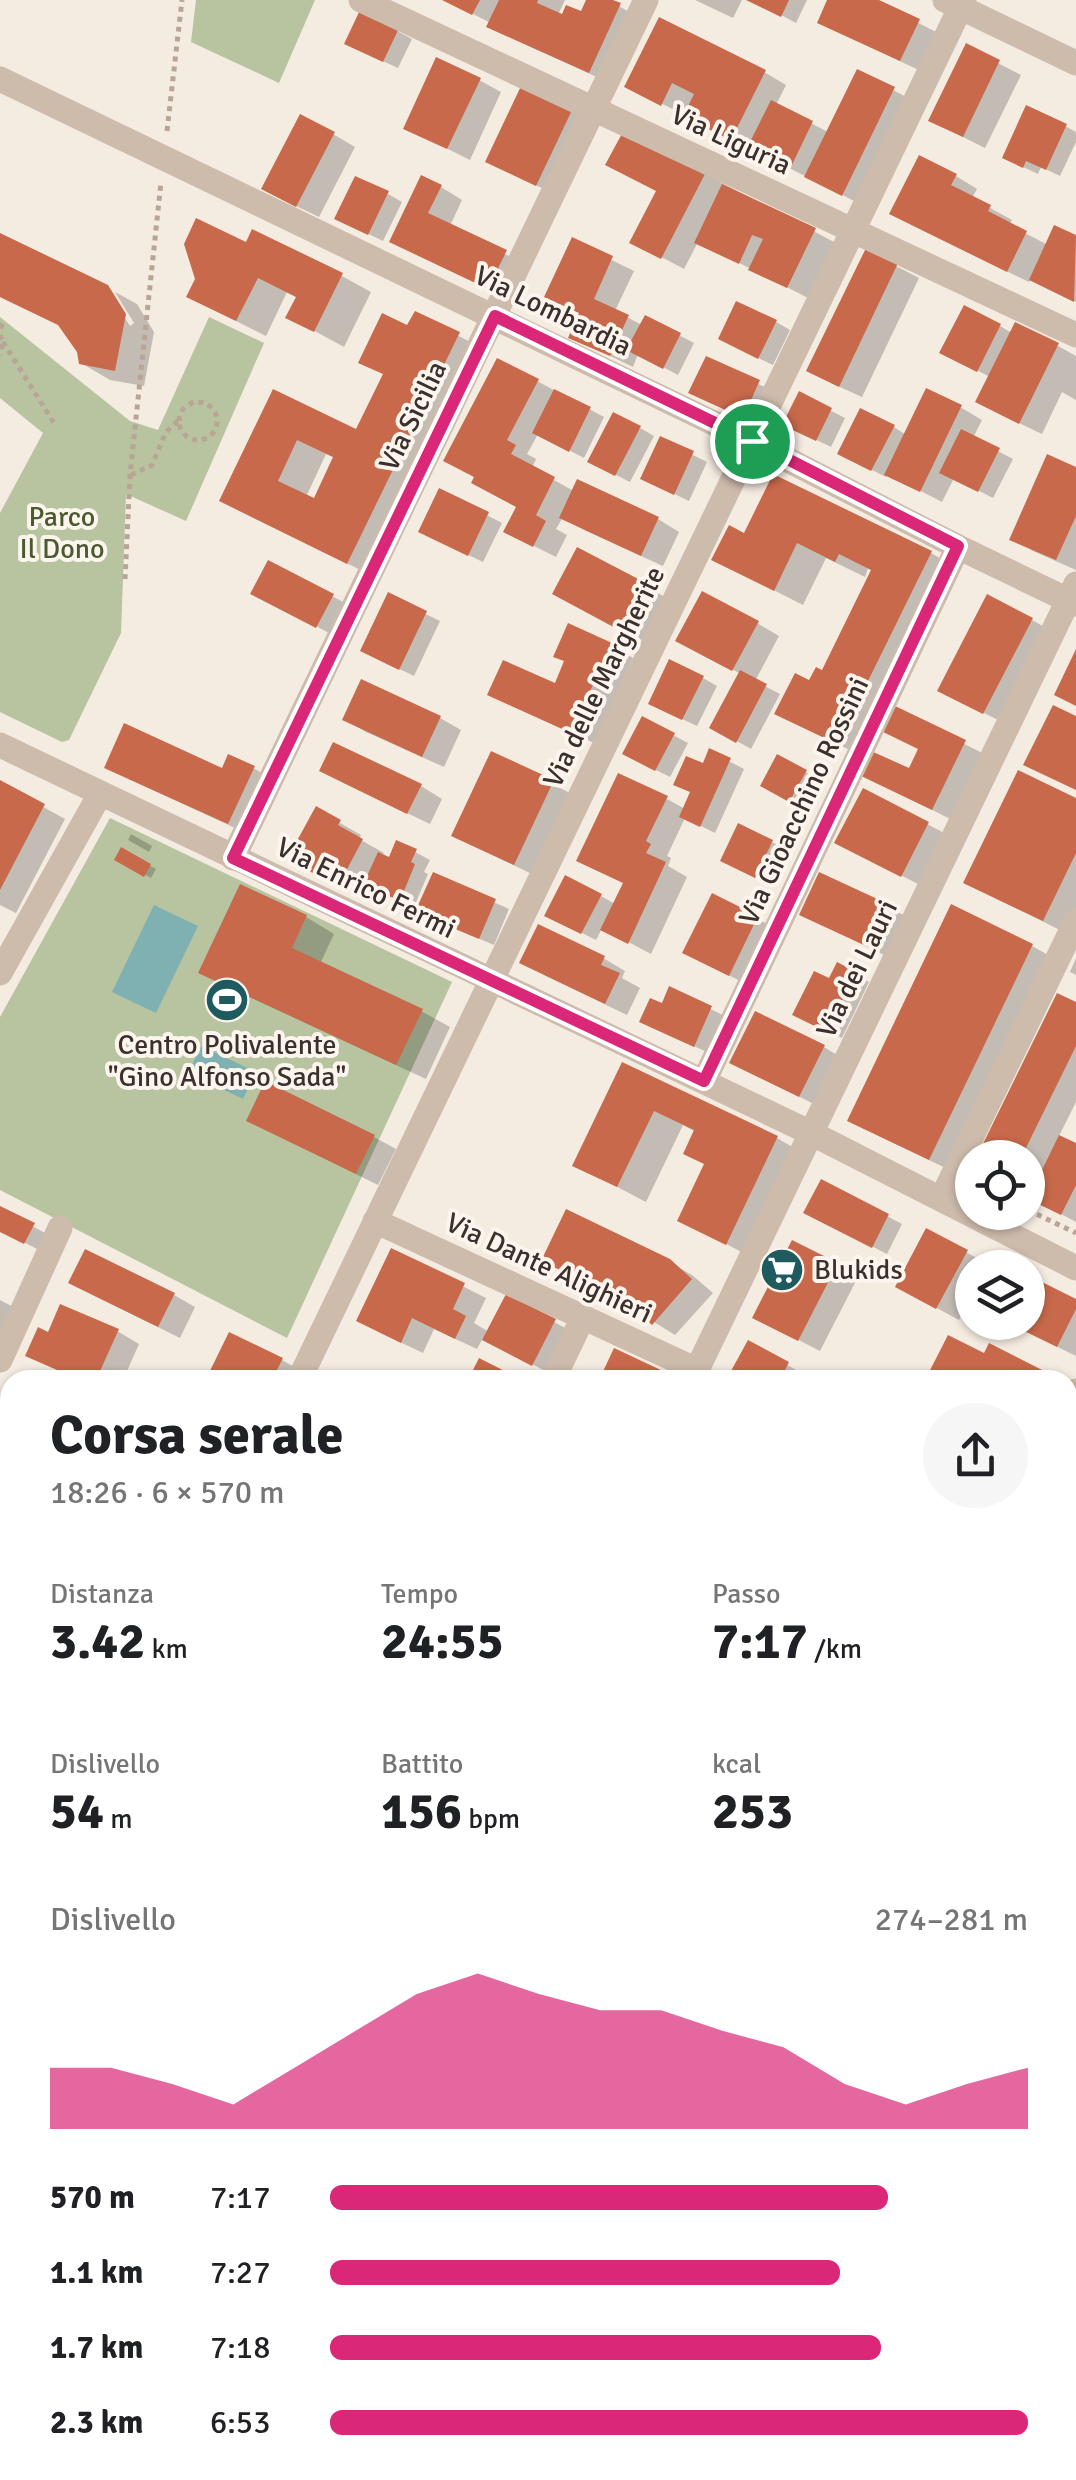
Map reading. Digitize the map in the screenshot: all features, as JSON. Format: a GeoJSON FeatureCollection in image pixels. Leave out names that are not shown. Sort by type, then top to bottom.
{"type":"FeatureCollection","features":[{"type":"Feature","properties":{"kind":"street","name":"Via Liguria"},"geometry":{"type":"LineString","coordinates":[[361,0],[1076,334]]}},
{"type":"Feature","properties":{"kind":"street","name":"Via Sicilia"},"geometry":{"type":"LineString","coordinates":[[233,858],[646,0]]}},
{"type":"Feature","properties":{"kind":"street"},"geometry":{"type":"LineString","coordinates":[[956,2],[1076,63]]}},
{"type":"Feature","properties":{"kind":"street","name":"Via delle Margherite"},"geometry":{"type":"LineString","coordinates":[[304,1370],[854,231],[956,2]]}},
{"type":"Feature","properties":{"kind":"street","name":"Via Lombardia"},"geometry":{"type":"LineString","coordinates":[[0,79],[752,441],[958,546],[1073,596]]}},
{"type":"Feature","properties":{"kind":"street","name":"Via Gioacchino Rossini"},"geometry":{"type":"LineString","coordinates":[[704,1081],[958,546]]}},
{"type":"Feature","properties":{"kind":"street","name":"Via dei Lauri"},"geometry":{"type":"LineString","coordinates":[[697,1370],[1073,596]]}},
{"type":"Feature","properties":{"kind":"street","name":"Via Enrico Fermi"},"geometry":{"type":"LineString","coordinates":[[0,745],[812,1133],[1076,1268]]}},
{"type":"Feature","properties":{"kind":"street"},"geometry":{"type":"LineString","coordinates":[[0,973],[100,794]]}},
{"type":"Feature","properties":{"kind":"street"},"geometry":{"type":"LineString","coordinates":[[942,1198],[1076,921]]}},
{"type":"Feature","properties":{"kind":"street","name":"Via Dante Alighieri"},"geometry":{"type":"LineString","coordinates":[[375,1221],[583,1317],[685,1370]]}},
{"type":"Feature","properties":{"kind":"street"},"geometry":{"type":"LineString","coordinates":[[0,1360],[60,1228]]}},
{"type":"Feature","properties":{"kind":"street"},"geometry":{"type":"LineString","coordinates":[[558,1370],[583,1317]]}},
{"type":"Feature","properties":{"kind":"path"},"geometry":{"type":"LineString","coordinates":[[125,579],[130,475],[182,0]]}},
{"type":"Feature","properties":{"kind":"path"},"geometry":{"type":"LineString","coordinates":[[0,355],[6,321]]}},
{"type":"Feature","properties":{"kind":"path"},"geometry":{"type":"LineString","coordinates":[[1,335],[54,423]]}},
{"type":"Feature","properties":{"kind":"path"},"geometry":{"type":"LineString","coordinates":[[130,475],[152,465],[166,432],[180,420],[184,408],[194,402],[211,407],[217,424],[210,435],[198,440],[182,431],[180,420]]}},
{"type":"Feature","properties":{"kind":"path"},"geometry":{"type":"LineString","coordinates":[[1045,1218],[1076,1233]]}},
{"type":"Feature","properties":{"kind":"green space"},"geometry":{"type":"Polygon","coordinates":[[[196,0],[315,0],[279,83],[191,42],[196,0]]]}},
{"type":"Feature","properties":{"kind":"green space","name":"Parco Il Dono"},"geometry":{"type":"Polygon","coordinates":[[[0,317],[130,421],[158,430],[209,317],[264,343],[186,521],[126,494],[121,633],[69,740],[62,742],[0,712],[0,513],[43,433],[0,398],[0,317]]]}},
{"type":"Feature","properties":{"kind":"green space"},"geometry":{"type":"Polygon","coordinates":[[[110,818],[452,982],[287,1338],[0,1190],[0,1017],[110,818]]]}},
{"type":"Feature","properties":{"kind":"water"},"geometry":{"type":"Polygon","coordinates":[[[154,905],[198,926],[156,1013],[112,992],[154,905]]]}},
{"type":"Feature","properties":{"kind":"water"},"geometry":{"type":"Polygon","coordinates":[[[201,1046],[256,1072],[243,1099],[188,1073],[201,1046]]]}},
{"type":"Feature","properties":{"kind":"building"},"geometry":{"type":"Polygon","coordinates":[[[442,0],[480,0],[472,15],[442,0]]]}},
{"type":"Feature","properties":{"kind":"building"},"geometry":{"type":"Polygon","coordinates":[[[499,0],[538,0],[537,3],[562,14],[566,5],[581,11],[586,0],[621,3],[589,73],[486,27],[499,0]]]}},
{"type":"Feature","properties":{"kind":"building"},"geometry":{"type":"Polygon","coordinates":[[[746,0],[789,0],[781,17],[746,0]]]}},
{"type":"Feature","properties":{"kind":"building"},"geometry":{"type":"Polygon","coordinates":[[[827,0],[879,0],[920,19],[900,61],[817,23],[827,0]]]}},
{"type":"Feature","properties":{"kind":"building"},"geometry":{"type":"Polygon","coordinates":[[[360,10],[399,28],[383,62],[344,44],[360,10]]]}},
{"type":"Feature","properties":{"kind":"building"},"geometry":{"type":"Polygon","coordinates":[[[659,17],[766,70],[731,140],[683,117],[694,94],[672,83],[661,106],[624,87],[659,17]]]}},
{"type":"Feature","properties":{"kind":"building"},"geometry":{"type":"Polygon","coordinates":[[[966,43],[1000,60],[963,137],[928,121],[966,43]]]}},
{"type":"Feature","properties":{"kind":"building"},"geometry":{"type":"Polygon","coordinates":[[[436,57],[481,78],[447,149],[403,129],[436,57]]]}},
{"type":"Feature","properties":{"kind":"building"},"geometry":{"type":"Polygon","coordinates":[[[857,69],[895,87],[842,196],[804,177],[857,69]]]}},
{"type":"Feature","properties":{"kind":"building"},"geometry":{"type":"Polygon","coordinates":[[[522,84],[573,108],[536,186],[485,162],[522,84]]]}},
{"type":"Feature","properties":{"kind":"building"},"geometry":{"type":"Polygon","coordinates":[[[771,100],[813,121],[790,169],[747,148],[771,100]]]}},
{"type":"Feature","properties":{"kind":"building"},"geometry":{"type":"Polygon","coordinates":[[[1026,105],[1067,124],[1046,170],[1026,161],[1023,168],[1002,158],[1026,105]]]}},
{"type":"Feature","properties":{"kind":"building"},"geometry":{"type":"Polygon","coordinates":[[[300,114],[335,132],[296,207],[261,189],[300,114]]]}},
{"type":"Feature","properties":{"kind":"building"},"geometry":{"type":"Polygon","coordinates":[[[624,130],[706,172],[661,259],[629,243],[656,191],[605,165],[624,130]]]}},
{"type":"Feature","properties":{"kind":"building"},"geometry":{"type":"Polygon","coordinates":[[[919,155],[957,174],[951,185],[991,205],[988,211],[1027,231],[1007,272],[889,214],[919,155]]]}},
{"type":"Feature","properties":{"kind":"building"},"geometry":{"type":"Polygon","coordinates":[[[421,175],[442,185],[428,213],[507,250],[488,289],[389,242],[421,175]]]}},
{"type":"Feature","properties":{"kind":"building"},"geometry":{"type":"Polygon","coordinates":[[[355,176],[389,191],[368,235],[334,219],[355,176]]]}},
{"type":"Feature","properties":{"kind":"building"},"geometry":{"type":"Polygon","coordinates":[[[722,184],[816,228],[787,288],[748,270],[763,239],[752,235],[739,264],[694,243],[722,184]]]}},
{"type":"Feature","properties":{"kind":"building"},"geometry":{"type":"Polygon","coordinates":[[[196,218],[246,242],[252,229],[343,273],[314,332],[285,318],[296,297],[258,278],[236,321],[186,297],[195,279],[184,244],[196,218]]]}},
{"type":"Feature","properties":{"kind":"building"},"geometry":{"type":"Polygon","coordinates":[[[1054,225],[1076,235],[1074,302],[1029,280],[1054,225]]]}},
{"type":"Feature","properties":{"kind":"building"},"geometry":{"type":"Polygon","coordinates":[[[0,233],[108,285],[126,314],[115,371],[79,364],[77,352],[58,325],[0,297],[0,233]]]}},
{"type":"Feature","properties":{"kind":"building"},"geometry":{"type":"Polygon","coordinates":[[[572,237],[613,256],[594,299],[629,315],[610,356],[568,338],[579,313],[544,297],[572,237]]]}},
{"type":"Feature","properties":{"kind":"building"},"geometry":{"type":"Polygon","coordinates":[[[866,248],[898,263],[839,387],[806,371],[866,248]]]}},
{"type":"Feature","properties":{"kind":"building"},"geometry":{"type":"Polygon","coordinates":[[[736,301],[777,320],[758,359],[718,339],[736,301]]]}},
{"type":"Feature","properties":{"kind":"building"},"geometry":{"type":"Polygon","coordinates":[[[964,305],[1001,324],[977,372],[939,353],[964,305]]]}},
{"type":"Feature","properties":{"kind":"building"},"geometry":{"type":"Polygon","coordinates":[[[415,311],[460,332],[347,564],[219,501],[273,389],[356,429],[383,374],[358,363],[382,313],[407,325],[415,311]],[[297,440],[278,481],[314,498],[333,457],[297,440]]]}},
{"type":"Feature","properties":{"kind":"building"},"geometry":{"type":"Polygon","coordinates":[[[645,315],[681,333],[663,369],[626,350],[645,315]]]}},
{"type":"Feature","properties":{"kind":"building"},"geometry":{"type":"Polygon","coordinates":[[[1015,322],[1059,343],[1019,424],[975,402],[1015,322]]]}},
{"type":"Feature","properties":{"kind":"building"},"geometry":{"type":"Polygon","coordinates":[[[706,356],[760,380],[743,418],[688,393],[706,356]]]}},
{"type":"Feature","properties":{"kind":"building"},"geometry":{"type":"Polygon","coordinates":[[[497,358],[539,379],[507,440],[516,445],[511,454],[555,477],[536,515],[546,521],[533,547],[503,532],[516,507],[471,483],[474,477],[443,461],[497,358]]]}},
{"type":"Feature","properties":{"kind":"building"},"geometry":{"type":"Polygon","coordinates":[[[926,388],[962,405],[920,492],[884,475],[926,388]]]}},
{"type":"Feature","properties":{"kind":"building"},"geometry":{"type":"Polygon","coordinates":[[[554,389],[591,407],[569,452],[532,433],[554,389]]]}},
{"type":"Feature","properties":{"kind":"building"},"geometry":{"type":"Polygon","coordinates":[[[799,391],[832,408],[816,441],[782,425],[799,391]]]}},
{"type":"Feature","properties":{"kind":"building"},"geometry":{"type":"Polygon","coordinates":[[[860,408],[895,425],[871,471],[837,454],[860,408]]]}},
{"type":"Feature","properties":{"kind":"building"},"geometry":{"type":"Polygon","coordinates":[[[613,412],[641,426],[615,476],[587,462],[613,412]]]}},
{"type":"Feature","properties":{"kind":"building"},"geometry":{"type":"Polygon","coordinates":[[[961,429],[1000,448],[978,492],[939,473],[961,429]]]}},
{"type":"Feature","properties":{"kind":"building"},"geometry":{"type":"Polygon","coordinates":[[[660,436],[694,451],[674,495],[640,479],[660,436]]]}},
{"type":"Feature","properties":{"kind":"building"},"geometry":{"type":"Polygon","coordinates":[[[1047,454],[1076,467],[1076,516],[1056,560],[1009,540],[1047,454]]]}},
{"type":"Feature","properties":{"kind":"building"},"geometry":{"type":"Polygon","coordinates":[[[773,474],[932,551],[837,744],[774,714],[795,673],[809,680],[816,667],[822,670],[871,570],[839,554],[835,562],[797,543],[774,591],[711,560],[729,525],[744,533],[773,474]]]}},
{"type":"Feature","properties":{"kind":"building"},"geometry":{"type":"Polygon","coordinates":[[[577,479],[659,517],[641,556],[559,518],[577,479]]]}},
{"type":"Feature","properties":{"kind":"building"},"geometry":{"type":"Polygon","coordinates":[[[439,488],[489,512],[468,556],[418,532],[439,488]]]}},
{"type":"Feature","properties":{"kind":"building"},"geometry":{"type":"Polygon","coordinates":[[[577,547],[644,582],[619,630],[552,594],[577,547]]]}},
{"type":"Feature","properties":{"kind":"building"},"geometry":{"type":"Polygon","coordinates":[[[268,560],[334,594],[316,628],[250,594],[268,560]]]}},
{"type":"Feature","properties":{"kind":"building"},"geometry":{"type":"Polygon","coordinates":[[[702,591],[759,621],[732,671],[675,641],[702,591]]]}},
{"type":"Feature","properties":{"kind":"building"},"geometry":{"type":"Polygon","coordinates":[[[388,592],[427,611],[399,670],[360,651],[388,592]]]}},
{"type":"Feature","properties":{"kind":"building"},"geometry":{"type":"Polygon","coordinates":[[[987,594],[1033,618],[983,714],[937,691],[987,594]]]}},
{"type":"Feature","properties":{"kind":"building"},"geometry":{"type":"Polygon","coordinates":[[[568,623],[612,643],[571,733],[487,695],[503,660],[555,683],[564,661],[553,657],[568,623]]]}},
{"type":"Feature","properties":{"kind":"building"},"geometry":{"type":"Polygon","coordinates":[[[1076,649],[1076,706],[1054,695],[1076,649]]]}},
{"type":"Feature","properties":{"kind":"building"},"geometry":{"type":"Polygon","coordinates":[[[669,659],[704,676],[682,720],[648,704],[669,659]]]}},
{"type":"Feature","properties":{"kind":"building"},"geometry":{"type":"Polygon","coordinates":[[[740,670],[767,684],[736,743],[709,728],[740,670]]]}},
{"type":"Feature","properties":{"kind":"building"},"geometry":{"type":"Polygon","coordinates":[[[361,679],[441,716],[422,757],[342,720],[361,679]]]}},
{"type":"Feature","properties":{"kind":"building"},"geometry":{"type":"Polygon","coordinates":[[[893,705],[966,740],[932,810],[859,775],[871,751],[909,768],[918,749],[881,731],[893,705]]]}},
{"type":"Feature","properties":{"kind":"building"},"geometry":{"type":"Polygon","coordinates":[[[1053,705],[1076,716],[1076,790],[1023,765],[1053,705]]]}},
{"type":"Feature","properties":{"kind":"building"},"geometry":{"type":"Polygon","coordinates":[[[642,716],[675,733],[655,771],[622,754],[642,716]]]}},
{"type":"Feature","properties":{"kind":"building"},"geometry":{"type":"Polygon","coordinates":[[[124,723],[222,768],[228,754],[255,766],[228,824],[104,768],[124,723]]]}},
{"type":"Feature","properties":{"kind":"building"},"geometry":{"type":"Polygon","coordinates":[[[333,742],[422,784],[407,814],[319,771],[333,742]]]}},
{"type":"Feature","properties":{"kind":"building"},"geometry":{"type":"Polygon","coordinates":[[[709,748],[731,758],[700,827],[679,817],[690,792],[673,785],[686,756],[703,763],[709,748]]]}},
{"type":"Feature","properties":{"kind":"building"},"geometry":{"type":"Polygon","coordinates":[[[491,751],[554,780],[514,865],[451,836],[491,751]]]}},
{"type":"Feature","properties":{"kind":"building"},"geometry":{"type":"Polygon","coordinates":[[[777,754],[807,770],[789,802],[760,786],[777,754]]]}},
{"type":"Feature","properties":{"kind":"building"},"geometry":{"type":"Polygon","coordinates":[[[1018,770],[1076,798],[1076,853],[1043,921],[963,883],[1018,770]]]}},
{"type":"Feature","properties":{"kind":"building"},"geometry":{"type":"Polygon","coordinates":[[[618,773],[668,796],[646,841],[651,844],[646,853],[666,862],[628,944],[600,930],[623,883],[576,861],[618,773]]]}},
{"type":"Feature","properties":{"kind":"building"},"geometry":{"type":"Polygon","coordinates":[[[0,780],[45,804],[0,890],[0,780]]]}},
{"type":"Feature","properties":{"kind":"building"},"geometry":{"type":"Polygon","coordinates":[[[863,788],[929,822],[901,877],[834,843],[863,788]]]}},
{"type":"Feature","properties":{"kind":"building"},"geometry":{"type":"Polygon","coordinates":[[[316,806],[363,839],[345,873],[341,870],[333,884],[287,859],[316,806]]]}},
{"type":"Feature","properties":{"kind":"building"},"geometry":{"type":"Polygon","coordinates":[[[738,823],[773,840],[755,878],[720,861],[738,823]]]}},
{"type":"Feature","properties":{"kind":"building"},"geometry":{"type":"Polygon","coordinates":[[[396,840],[417,849],[400,901],[363,885],[378,852],[389,857],[396,840]]]}},
{"type":"Feature","properties":{"kind":"building"},"geometry":{"type":"Polygon","coordinates":[[[121,847],[151,864],[144,877],[114,860],[121,847]]]}},
{"type":"Feature","properties":{"kind":"building"},"geometry":{"type":"Polygon","coordinates":[[[433,872],[496,899],[479,939],[415,912],[433,872]]]}},
{"type":"Feature","properties":{"kind":"building"},"geometry":{"type":"Polygon","coordinates":[[[819,872],[886,903],[866,946],[799,915],[819,872]]]}},
{"type":"Feature","properties":{"kind":"building"},"geometry":{"type":"Polygon","coordinates":[[[565,875],[602,894],[581,934],[544,916],[565,875]]]}},
{"type":"Feature","properties":{"kind":"building"},"geometry":{"type":"Polygon","coordinates":[[[240,884],[307,915],[292,948],[423,1009],[396,1065],[198,973],[240,884]]]}},
{"type":"Feature","properties":{"kind":"building"},"geometry":{"type":"Polygon","coordinates":[[[712,893],[758,916],[729,976],[682,953],[712,893]]]}},
{"type":"Feature","properties":{"kind":"building"},"geometry":{"type":"Polygon","coordinates":[[[951,904],[1033,944],[929,1160],[847,1121],[951,904]]]}},
{"type":"Feature","properties":{"kind":"building"},"geometry":{"type":"Polygon","coordinates":[[[538,924],[605,956],[601,965],[620,973],[605,1004],[519,963],[538,924]]]}},
{"type":"Feature","properties":{"kind":"building"},"geometry":{"type":"Polygon","coordinates":[[[837,962],[856,972],[827,1032],[792,1015],[814,971],[829,978],[837,962]]]}},
{"type":"Feature","properties":{"kind":"building"},"geometry":{"type":"Polygon","coordinates":[[[669,986],[712,1006],[694,1047],[639,1022],[650,998],[662,1003],[669,986]]]}},
{"type":"Feature","properties":{"kind":"building"},"geometry":{"type":"Polygon","coordinates":[[[1057,993],[1076,1002],[1076,1046],[1030,1140],[985,1140],[1057,993]]]}},
{"type":"Feature","properties":{"kind":"building"},"geometry":{"type":"Polygon","coordinates":[[[755,1011],[825,1045],[799,1097],[729,1063],[755,1011]]]}},
{"type":"Feature","properties":{"kind":"building"},"geometry":{"type":"Polygon","coordinates":[[[622,1062],[778,1136],[726,1245],[677,1221],[704,1164],[683,1154],[694,1130],[654,1111],[617,1187],[572,1166],[622,1062]]]}},
{"type":"Feature","properties":{"kind":"building"},"geometry":{"type":"Polygon","coordinates":[[[265,1081],[375,1135],[356,1174],[246,1121],[265,1081]]]}},
{"type":"Feature","properties":{"kind":"building"},"geometry":{"type":"Polygon","coordinates":[[[1059,1135],[1076,1143],[1076,1185],[1061,1215],[1045,1207],[1045,1164],[1059,1135]]]}},
{"type":"Feature","properties":{"kind":"building"},"geometry":{"type":"Polygon","coordinates":[[[821,1179],[889,1214],[872,1248],[803,1213],[821,1179]]]}},
{"type":"Feature","properties":{"kind":"building"},"geometry":{"type":"Polygon","coordinates":[[[0,1206],[35,1223],[24,1244],[0,1232],[0,1206]]]}},
{"type":"Feature","properties":{"kind":"building"},"geometry":{"type":"Polygon","coordinates":[[[566,1209],[670,1259],[692,1279],[652,1325],[627,1302],[541,1261],[566,1209]]]}},
{"type":"Feature","properties":{"kind":"building"},"geometry":{"type":"Polygon","coordinates":[[[926,1228],[968,1250],[955,1250],[955,1274],[936,1309],[895,1287],[926,1228]]]}},
{"type":"Feature","properties":{"kind":"building"},"geometry":{"type":"Polygon","coordinates":[[[792,1240],[838,1263],[798,1341],[752,1318],[792,1240]]]}},
{"type":"Feature","properties":{"kind":"building"},"geometry":{"type":"Polygon","coordinates":[[[391,1248],[465,1283],[453,1309],[466,1316],[455,1339],[412,1318],[401,1343],[356,1321],[391,1248]]]}},
{"type":"Feature","properties":{"kind":"building"},"geometry":{"type":"Polygon","coordinates":[[[85,1249],[175,1293],[158,1327],[68,1283],[85,1249]]]}},
{"type":"Feature","properties":{"kind":"building"},"geometry":{"type":"Polygon","coordinates":[[[1045,1284],[1076,1299],[1076,1309],[1057,1347],[1043,1340],[1045,1284]]]}},
{"type":"Feature","properties":{"kind":"building"},"geometry":{"type":"Polygon","coordinates":[[[506,1294],[556,1319],[532,1366],[482,1340],[506,1294]]]}},
{"type":"Feature","properties":{"kind":"building"},"geometry":{"type":"Polygon","coordinates":[[[60,1304],[119,1329],[101,1370],[57,1370],[25,1356],[38,1327],[48,1332],[60,1304]]]}},
{"type":"Feature","properties":{"kind":"building"},"geometry":{"type":"Polygon","coordinates":[[[229,1332],[283,1358],[277,1370],[210,1370],[229,1332]]]}},
{"type":"Feature","properties":{"kind":"building"},"geometry":{"type":"Polygon","coordinates":[[[948,1335],[984,1353],[989,1343],[1042,1370],[930,1370],[948,1335]]]}},
{"type":"Feature","properties":{"kind":"building"},"geometry":{"type":"Polygon","coordinates":[[[748,1340],[789,1362],[785,1370],[732,1370],[748,1340]]]}},
{"type":"Feature","properties":{"kind":"building"},"geometry":{"type":"Polygon","coordinates":[[[614,1348],[661,1370],[604,1370],[614,1348]]]}},
{"type":"Feature","properties":{"kind":"building"},"geometry":{"type":"Polygon","coordinates":[[[479,1358],[502,1370],[473,1370],[479,1358]]]}},
{"type":"Feature","properties":{"kind":"place","name":"Centro Polivalente \"Gino Alfonso Sada\""},"geometry":{"type":"Point","coordinates":[227,1000]}},
{"type":"Feature","properties":{"kind":"place","name":"Blukids"},"geometry":{"type":"Point","coordinates":[782,1270]}},
{"type":"Feature","properties":{"kind":"route"},"geometry":{"type":"LineString","coordinates":[[495,316],[752,441],[958,546],[704,1081],[233,858],[495,316]]}}]}
